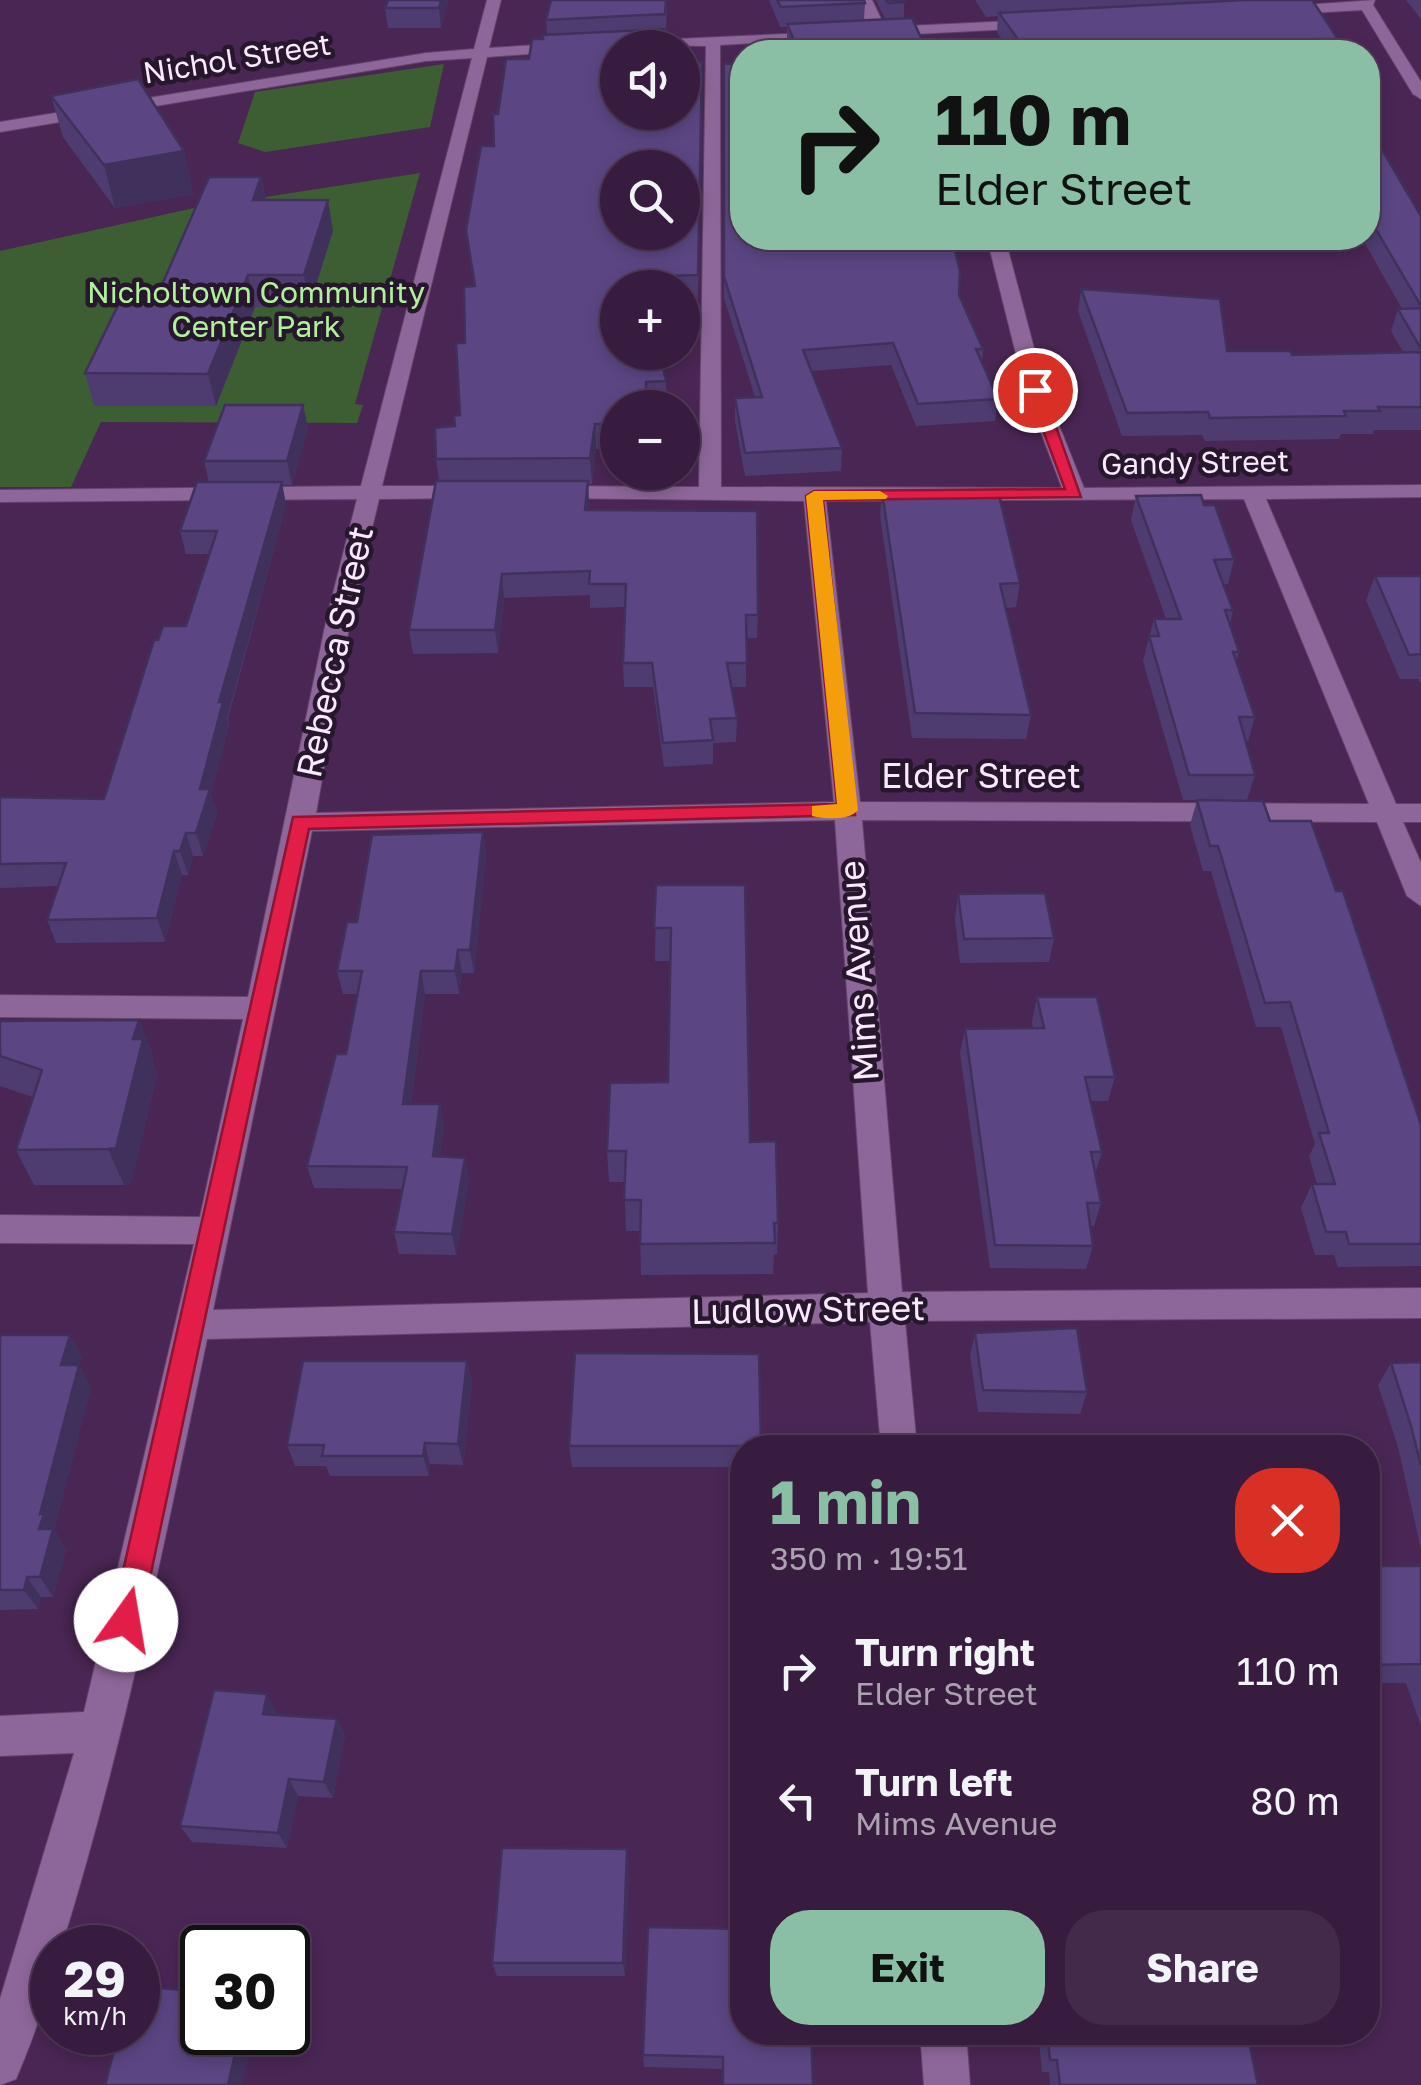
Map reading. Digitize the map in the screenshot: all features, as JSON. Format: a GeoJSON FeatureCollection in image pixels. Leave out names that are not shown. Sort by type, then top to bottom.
{"type":"FeatureCollection","features":[{"type":"Feature","properties":{"kind":"street","name":"Rebecca Street"},"geometry":{"type":"LineString","coordinates":[[0,2062],[29,1984],[101,1732],[194,1325],[257,1008],[300,822],[347,566],[370,493],[494,0]]}},
{"type":"Feature","properties":{"kind":"street"},"geometry":{"type":"LineString","coordinates":[[865,0],[878,32]]}},
{"type":"Feature","properties":{"kind":"street"},"geometry":{"type":"LineString","coordinates":[[1254,12],[1367,3],[1421,94]]}},
{"type":"Feature","properties":{"kind":"street"},"geometry":{"type":"LineString","coordinates":[[860,32],[950,34],[1047,24]]}},
{"type":"Feature","properties":{"kind":"street"},"geometry":{"type":"LineString","coordinates":[[732,40],[842,34]]}},
{"type":"Feature","properties":{"kind":"street"},"geometry":{"type":"LineString","coordinates":[[700,42],[730,40]]}},
{"type":"Feature","properties":{"kind":"street"},"geometry":{"type":"LineString","coordinates":[[710,491],[707,380],[714,41]]}},
{"type":"Feature","properties":{"kind":"street","name":"Nichol Street"},"geometry":{"type":"LineString","coordinates":[[0,127],[232,86],[483,51],[579,47]]}},
{"type":"Feature","properties":{"kind":"street"},"geometry":{"type":"LineString","coordinates":[[999,250],[1035,390],[1075,494]]}},
{"type":"Feature","properties":{"kind":"street","name":"Gandy Street"},"geometry":{"type":"LineString","coordinates":[[530,492],[710,491],[814,496],[1421,491]]}},
{"type":"Feature","properties":{"kind":"street"},"geometry":{"type":"LineString","coordinates":[[0,496],[490,492]]}},
{"type":"Feature","properties":{"kind":"street"},"geometry":{"type":"LineString","coordinates":[[1252,492],[1421,896]]}},
{"type":"Feature","properties":{"kind":"street","name":"Mims Avenue"},"geometry":{"type":"LineString","coordinates":[[814,496],[848,810],[869,1118],[898,1435]]}},
{"type":"Feature","properties":{"kind":"street","name":"Elder Street"},"geometry":{"type":"LineString","coordinates":[[300,822],[848,810],[1421,813]]}},
{"type":"Feature","properties":{"kind":"street"},"geometry":{"type":"LineString","coordinates":[[0,1006],[257,1008]]}},
{"type":"Feature","properties":{"kind":"street"},"geometry":{"type":"LineString","coordinates":[[0,1229],[213,1231]]}},
{"type":"Feature","properties":{"kind":"street","name":"Ludlow Street"},"geometry":{"type":"LineString","coordinates":[[194,1325],[889,1307],[1421,1303]]}},
{"type":"Feature","properties":{"kind":"street"},"geometry":{"type":"LineString","coordinates":[[0,1736],[101,1732]]}},
{"type":"Feature","properties":{"kind":"street"},"geometry":{"type":"LineString","coordinates":[[944,2045],[947,2085]]}},
{"type":"Feature","properties":{"kind":"green space"},"geometry":{"type":"Polygon","coordinates":[[[444,64],[430,127],[265,152],[238,143],[255,92],[444,64]]]}},
{"type":"Feature","properties":{"kind":"green space","name":"Nicholtown Community Center Park"},"geometry":{"type":"Polygon","coordinates":[[[420,173],[355,404],[363,405],[357,423],[101,422],[71,487],[0,487],[0,251],[194,208],[420,173]]]}},
{"type":"Feature","properties":{"kind":"building"},"geometry":{"type":"Polygon","coordinates":[[[388,0],[441,0],[439,8],[385,8],[388,0]]]}},
{"type":"Feature","properties":{"kind":"building"},"geometry":{"type":"Polygon","coordinates":[[[551,0],[666,0],[665,14],[546,20],[551,0]]]}},
{"type":"Feature","properties":{"kind":"building"},"geometry":{"type":"Polygon","coordinates":[[[777,0],[864,0],[865,3],[781,7],[777,0]]]}},
{"type":"Feature","properties":{"kind":"building"},"geometry":{"type":"Polygon","coordinates":[[[1312,0],[1338,39],[1018,40],[999,13],[1312,0]]]}},
{"type":"Feature","properties":{"kind":"building"},"geometry":{"type":"Polygon","coordinates":[[[912,18],[922,40],[794,40],[787,24],[912,18]]]}},
{"type":"Feature","properties":{"kind":"building"},"geometry":{"type":"Polygon","coordinates":[[[600,32],[600,130],[700,130],[702,62],[700,168],[700,150],[600,150],[600,250],[698,250],[698,270],[600,270],[600,370],[663,370],[666,381],[646,382],[646,390],[600,390],[600,424],[595,424],[590,458],[436,459],[435,428],[455,426],[454,416],[460,415],[456,343],[465,343],[464,287],[475,286],[466,230],[481,146],[494,146],[493,114],[498,114],[506,59],[529,59],[532,39],[543,39],[543,35],[600,32]]]}},
{"type":"Feature","properties":{"kind":"building"},"geometry":{"type":"Polygon","coordinates":[[[724,64],[730,64],[730,250],[955,250],[960,271],[959,295],[983,349],[976,349],[998,399],[918,404],[893,343],[803,350],[842,448],[745,453],[735,398],[762,397],[724,277],[724,64]]]}},
{"type":"Feature","properties":{"kind":"building"},"geometry":{"type":"Polygon","coordinates":[[[138,79],[184,151],[104,165],[51,96],[138,79]]]}},
{"type":"Feature","properties":{"kind":"building"},"geometry":{"type":"Polygon","coordinates":[[[1380,146],[1421,216],[1421,306],[1380,236],[1380,146]]]}},
{"type":"Feature","properties":{"kind":"building"},"geometry":{"type":"Polygon","coordinates":[[[209,177],[261,177],[253,200],[328,200],[304,275],[248,275],[208,374],[85,373],[127,287],[161,287],[209,177]]]}},
{"type":"Feature","properties":{"kind":"building"},"geometry":{"type":"Polygon","coordinates":[[[1081,289],[1220,299],[1227,351],[1290,351],[1292,355],[1421,352],[1421,407],[1344,411],[1346,416],[1210,418],[1208,412],[1127,413],[1081,289]]]}},
{"type":"Feature","properties":{"kind":"building"},"geometry":{"type":"Polygon","coordinates":[[[1421,308],[1421,349],[1398,309],[1421,308]]]}},
{"type":"Feature","properties":{"kind":"building"},"geometry":{"type":"Polygon","coordinates":[[[225,405],[303,405],[287,461],[204,461],[225,405]]]}},
{"type":"Feature","properties":{"kind":"building"},"geometry":{"type":"Polygon","coordinates":[[[436,481],[588,481],[585,510],[757,511],[758,615],[746,615],[747,663],[727,663],[737,718],[710,719],[713,740],[663,743],[652,663],[623,663],[626,584],[589,584],[590,571],[502,574],[495,630],[409,630],[436,481]]]}},
{"type":"Feature","properties":{"kind":"building"},"geometry":{"type":"Polygon","coordinates":[[[197,482],[282,482],[219,702],[223,702],[200,789],[210,789],[196,833],[186,833],[180,851],[174,851],[157,918],[47,920],[66,863],[0,864],[0,797],[104,799],[154,640],[158,640],[163,626],[186,626],[217,531],[180,531],[197,482]]]}},
{"type":"Feature","properties":{"kind":"building"},"geometry":{"type":"Polygon","coordinates":[[[998,491],[1020,583],[1000,584],[1031,715],[915,713],[882,492],[998,491]]]}},
{"type":"Feature","properties":{"kind":"building"},"geometry":{"type":"Polygon","coordinates":[[[1201,495],[1204,505],[1215,505],[1234,559],[1214,560],[1233,610],[1225,610],[1239,652],[1233,652],[1255,717],[1239,717],[1255,775],[1189,775],[1149,636],[1159,636],[1154,619],[1181,619],[1136,496],[1201,495]]]}},
{"type":"Feature","properties":{"kind":"building"},"geometry":{"type":"Polygon","coordinates":[[[1375,576],[1421,576],[1421,654],[1409,655],[1375,576]]]}},
{"type":"Feature","properties":{"kind":"building"},"geometry":{"type":"Polygon","coordinates":[[[1197,800],[1263,801],[1270,821],[1311,821],[1336,891],[1343,891],[1421,1125],[1421,1244],[1349,1244],[1346,1232],[1326,1232],[1312,1184],[1335,1184],[1319,1133],[1329,1133],[1290,1002],[1265,1003],[1218,846],[1210,846],[1197,800]]]}},
{"type":"Feature","properties":{"kind":"building"},"geometry":{"type":"Polygon","coordinates":[[[483,832],[470,950],[458,950],[455,971],[421,971],[403,1104],[440,1104],[433,1156],[465,1158],[452,1234],[394,1232],[407,1167],[307,1166],[336,1054],[346,1054],[362,971],[337,971],[347,922],[357,922],[372,835],[483,832]]]}},
{"type":"Feature","properties":{"kind":"building"},"geometry":{"type":"Polygon","coordinates":[[[656,885],[745,885],[750,1142],[776,1141],[775,1243],[640,1244],[641,1200],[624,1200],[626,1151],[607,1151],[610,1083],[668,1082],[671,928],[654,928],[656,885]]]}},
{"type":"Feature","properties":{"kind":"building"},"geometry":{"type":"Polygon","coordinates":[[[1045,893],[1054,938],[964,939],[958,894],[1045,893]]]}},
{"type":"Feature","properties":{"kind":"building"},"geometry":{"type":"Polygon","coordinates":[[[1037,997],[1097,997],[1115,1077],[1085,1077],[1102,1152],[1091,1152],[1101,1203],[1087,1203],[1093,1246],[995,1245],[965,1029],[1044,1028],[1037,997]]]}},
{"type":"Feature","properties":{"kind":"building"},"geometry":{"type":"Polygon","coordinates":[[[139,1020],[133,1039],[143,1039],[116,1148],[16,1150],[42,1070],[0,1056],[0,1021],[139,1020]]]}},
{"type":"Feature","properties":{"kind":"building"},"geometry":{"type":"Polygon","coordinates":[[[1077,1328],[1087,1392],[983,1390],[975,1333],[1077,1328]]]}},
{"type":"Feature","properties":{"kind":"building"},"geometry":{"type":"Polygon","coordinates":[[[0,1335],[70,1335],[61,1365],[79,1365],[40,1514],[44,1514],[39,1529],[53,1529],[40,1577],[27,1577],[24,1590],[0,1590],[0,1335]]]}},
{"type":"Feature","properties":{"kind":"building"},"geometry":{"type":"Polygon","coordinates":[[[575,1353],[759,1354],[761,1435],[730,1435],[730,1446],[569,1446],[575,1353]]]}},
{"type":"Feature","properties":{"kind":"building"},"geometry":{"type":"Polygon","coordinates":[[[303,1361],[467,1361],[458,1444],[425,1443],[423,1456],[322,1456],[324,1445],[287,1445],[303,1361]]]}},
{"type":"Feature","properties":{"kind":"building"},"geometry":{"type":"Polygon","coordinates":[[[1421,1362],[1421,1466],[1391,1363],[1421,1362]]]}},
{"type":"Feature","properties":{"kind":"building"},"geometry":{"type":"Polygon","coordinates":[[[1380,1566],[1421,1566],[1421,1664],[1380,1665],[1380,1566]]]}},
{"type":"Feature","properties":{"kind":"building"},"geometry":{"type":"Polygon","coordinates":[[[214,1690],[267,1694],[263,1714],[337,1719],[324,1782],[289,1779],[278,1833],[180,1826],[214,1690]]]}},
{"type":"Feature","properties":{"kind":"building"},"geometry":{"type":"Polygon","coordinates":[[[502,1848],[627,1849],[623,1963],[492,1963],[502,1848]]]}},
{"type":"Feature","properties":{"kind":"building"},"geometry":{"type":"Polygon","coordinates":[[[648,1927],[730,1929],[730,2045],[811,2045],[813,2085],[723,2085],[723,2057],[643,2055],[648,1927]]]}},
{"type":"Feature","properties":{"kind":"building"},"geometry":{"type":"Polygon","coordinates":[[[160,1988],[180,1990],[180,2055],[235,2055],[228,2085],[105,2085],[113,2055],[160,2055],[160,1988]]]}},
{"type":"Feature","properties":{"kind":"building"},"geometry":{"type":"Polygon","coordinates":[[[1048,2045],[1250,2045],[1258,2085],[1060,2085],[1057,2060],[1050,2060],[1048,2045]]]}},
{"type":"Feature","properties":{"kind":"slow traffic"},"geometry":{"type":"LineString","coordinates":[[819,811],[848,810],[814,496],[880,496]]}},
{"type":"Feature","properties":{"kind":"route"},"geometry":{"type":"LineString","coordinates":[[126,1620],[194,1325],[257,1008],[300,822],[848,810],[814,496],[1075,494],[1035,390]]}}]}
